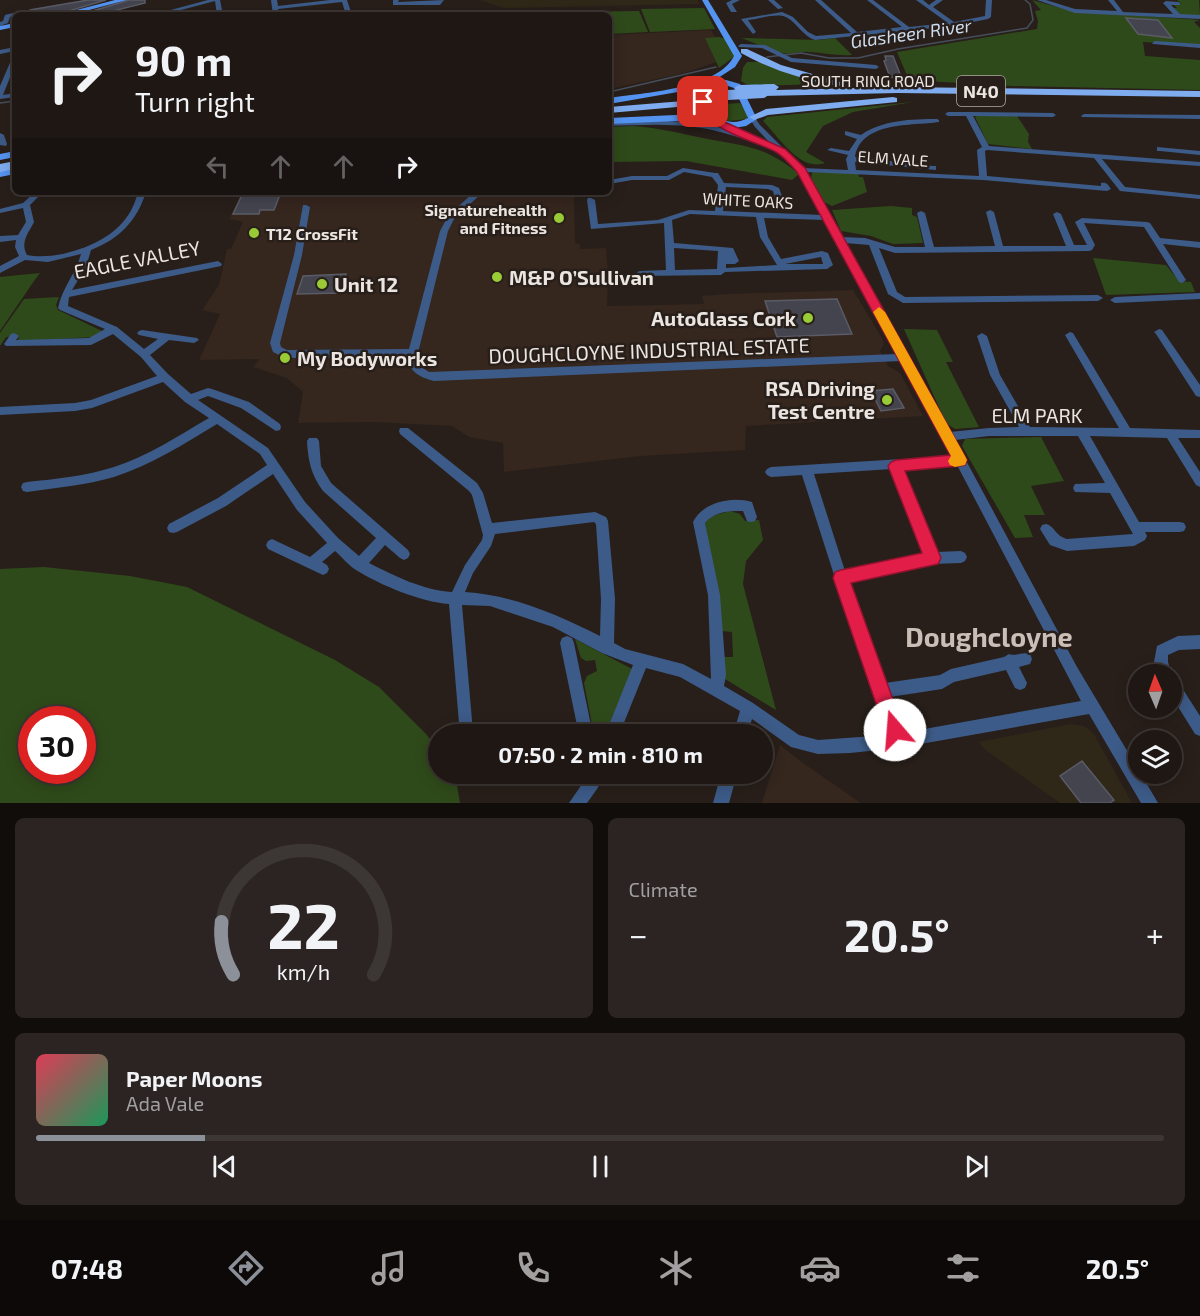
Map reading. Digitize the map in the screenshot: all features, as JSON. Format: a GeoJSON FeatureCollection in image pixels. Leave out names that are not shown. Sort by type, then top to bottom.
{"type":"FeatureCollection","features":[{"type":"Feature","properties":{"kind":"highway"},"geometry":{"type":"LineString","coordinates":[[743,48],[760,60],[815,78],[852,85]]}},
{"type":"Feature","properties":{"kind":"highway"},"geometry":{"type":"LineString","coordinates":[[738,87],[852,85],[1129,94]]}},
{"type":"Feature","properties":{"kind":"highway","name":"SOUTH RING ROAD"},"geometry":{"type":"LineString","coordinates":[[612,103],[898,90],[1200,94]]}},
{"type":"Feature","properties":{"kind":"highway","name":"SOUTH RING ROAD"},"geometry":{"type":"LineString","coordinates":[[764,95],[1200,99]]}},
{"type":"Feature","properties":{"kind":"highway"},"geometry":{"type":"LineString","coordinates":[[753,118],[766,112],[867,102],[975,96]]}},
{"type":"Feature","properties":{"kind":"highway","name":"SOUTH RING ROAD"},"geometry":{"type":"LineString","coordinates":[[612,110],[694,100]]}},
{"type":"Feature","properties":{"kind":"main road"},"geometry":{"type":"LineString","coordinates":[[74,12],[124,0]]}},
{"type":"Feature","properties":{"kind":"main road"},"geometry":{"type":"LineString","coordinates":[[701,84],[730,68],[737,61],[738,56],[705,0]]}},
{"type":"Feature","properties":{"kind":"main road"},"geometry":{"type":"LineString","coordinates":[[612,123],[698,117],[725,125],[747,123],[753,118],[738,87],[736,75],[745,59],[743,48],[713,0]]}},
{"type":"Feature","properties":{"kind":"main road"},"geometry":{"type":"LineString","coordinates":[[612,102],[701,84],[726,82],[738,87]]}},
{"type":"Feature","properties":{"kind":"main road"},"geometry":{"type":"LineString","coordinates":[[701,84],[708,114],[715,121]]}},
{"type":"Feature","properties":{"kind":"street"},"geometry":{"type":"LineString","coordinates":[[172,12],[216,0]]}},
{"type":"Feature","properties":{"kind":"street"},"geometry":{"type":"LineString","coordinates":[[274,0],[276,12]]}},
{"type":"Feature","properties":{"kind":"street"},"geometry":{"type":"LineString","coordinates":[[276,8],[344,0]]}},
{"type":"Feature","properties":{"kind":"street"},"geometry":{"type":"LineString","coordinates":[[396,0],[396,4],[441,1],[440,11]]}},
{"type":"Feature","properties":{"kind":"street"},"geometry":{"type":"LineString","coordinates":[[733,11],[735,11],[729,3],[737,0]]}},
{"type":"Feature","properties":{"kind":"street"},"geometry":{"type":"LineString","coordinates":[[771,0],[780,8]]}},
{"type":"Feature","properties":{"kind":"street"},"geometry":{"type":"LineString","coordinates":[[818,0],[856,34]]}},
{"type":"Feature","properties":{"kind":"street"},"geometry":{"type":"LineString","coordinates":[[870,0],[908,29]]}},
{"type":"Feature","properties":{"kind":"street"},"geometry":{"type":"LineString","coordinates":[[919,0],[953,24]]}},
{"type":"Feature","properties":{"kind":"street"},"geometry":{"type":"LineString","coordinates":[[929,7],[940,0]]}},
{"type":"Feature","properties":{"kind":"street"},"geometry":{"type":"LineString","coordinates":[[753,32],[744,19],[782,14],[787,15],[807,35],[818,38],[953,24],[988,17],[989,0]]}},
{"type":"Feature","properties":{"kind":"street"},"geometry":{"type":"LineString","coordinates":[[1040,0],[1068,10],[1200,18]]}},
{"type":"Feature","properties":{"kind":"street"},"geometry":{"type":"LineString","coordinates":[[1111,0],[1122,14]]}},
{"type":"Feature","properties":{"kind":"street"},"geometry":{"type":"LineString","coordinates":[[1178,4],[1166,3],[1179,17]]}},
{"type":"Feature","properties":{"kind":"street"},"geometry":{"type":"LineString","coordinates":[[24,5],[26,12]]}},
{"type":"Feature","properties":{"kind":"street"},"geometry":{"type":"LineString","coordinates":[[0,26],[6,22],[7,16],[12,15]]}},
{"type":"Feature","properties":{"kind":"street"},"geometry":{"type":"LineString","coordinates":[[1155,43],[1200,46]]}},
{"type":"Feature","properties":{"kind":"street"},"geometry":{"type":"LineString","coordinates":[[743,48],[763,46],[781,55],[875,64],[878,77]]}},
{"type":"Feature","properties":{"kind":"street"},"geometry":{"type":"LineString","coordinates":[[0,95],[11,74]]}},
{"type":"Feature","properties":{"kind":"street"},"geometry":{"type":"LineString","coordinates":[[948,114],[1042,113],[1053,115]]}},
{"type":"Feature","properties":{"kind":"street"},"geometry":{"type":"LineString","coordinates":[[904,114],[910,121]]}},
{"type":"Feature","properties":{"kind":"street"},"geometry":{"type":"LineString","coordinates":[[968,114],[986,147]]}},
{"type":"Feature","properties":{"kind":"street"},"geometry":{"type":"LineString","coordinates":[[1084,116],[1200,117]]}},
{"type":"Feature","properties":{"kind":"street"},"geometry":{"type":"LineString","coordinates":[[753,118],[757,126],[801,170],[1092,706],[1150,803]]}},
{"type":"Feature","properties":{"kind":"street"},"geometry":{"type":"LineString","coordinates":[[871,121],[881,127]]}},
{"type":"Feature","properties":{"kind":"street"},"geometry":{"type":"LineString","coordinates":[[852,170],[850,156],[862,138],[881,127],[910,121],[937,121]]}},
{"type":"Feature","properties":{"kind":"street"},"geometry":{"type":"LineString","coordinates":[[612,123],[675,123],[703,126],[732,132],[771,146]]}},
{"type":"Feature","properties":{"kind":"street"},"geometry":{"type":"LineString","coordinates":[[725,125],[782,152]]}},
{"type":"Feature","properties":{"kind":"street"},"geometry":{"type":"LineString","coordinates":[[848,133],[862,138]]}},
{"type":"Feature","properties":{"kind":"street"},"geometry":{"type":"LineString","coordinates":[[0,135],[3,144]]}},
{"type":"Feature","properties":{"kind":"street"},"geometry":{"type":"LineString","coordinates":[[982,175],[981,150],[986,147],[1200,164]]}},
{"type":"Feature","properties":{"kind":"street"},"geometry":{"type":"LineString","coordinates":[[831,150],[850,156],[933,168]]}},
{"type":"Feature","properties":{"kind":"street"},"geometry":{"type":"LineString","coordinates":[[1174,162],[1163,150],[1200,153]]}},
{"type":"Feature","properties":{"kind":"street"},"geometry":{"type":"LineString","coordinates":[[1095,155],[1123,189],[1200,197]]}},
{"type":"Feature","properties":{"kind":"street"},"geometry":{"type":"LineString","coordinates":[[913,156],[917,166]]}},
{"type":"Feature","properties":{"kind":"street"},"geometry":{"type":"LineString","coordinates":[[612,181],[632,178],[669,178],[683,170],[715,175],[722,186],[720,212]]}},
{"type":"Feature","properties":{"kind":"street","name":"ELM VALE"},"geometry":{"type":"LineString","coordinates":[[801,170],[982,175],[1107,189],[1104,185]]}},
{"type":"Feature","properties":{"kind":"street"},"geometry":{"type":"LineString","coordinates":[[722,186],[769,187],[776,190],[778,196]]}},
{"type":"Feature","properties":{"kind":"street"},"geometry":{"type":"LineString","coordinates":[[0,211],[26,205],[36,195]]}},
{"type":"Feature","properties":{"kind":"street"},"geometry":{"type":"LineString","coordinates":[[0,270],[24,257],[54,259],[108,241],[123,229],[135,212],[141,195]]}},
{"type":"Feature","properties":{"kind":"street"},"geometry":{"type":"LineString","coordinates":[[306,207],[301,243],[275,343],[276,349],[285,354],[413,353],[444,231],[451,218],[476,195]]}},
{"type":"Feature","properties":{"kind":"street","name":"WHITE OAKS"},"geometry":{"type":"LineString","coordinates":[[591,200],[594,227],[659,222],[689,212],[828,218]]}},
{"type":"Feature","properties":{"kind":"street"},"geometry":{"type":"LineString","coordinates":[[24,257],[19,248],[20,237],[30,222],[26,205]]}},
{"type":"Feature","properties":{"kind":"street"},"geometry":{"type":"LineString","coordinates":[[990,212],[1000,249]]}},
{"type":"Feature","properties":{"kind":"street"},"geometry":{"type":"LineString","coordinates":[[921,213],[930,250]]}},
{"type":"Feature","properties":{"kind":"street"},"geometry":{"type":"LineString","coordinates":[[1057,214],[1071,248]]}},
{"type":"Feature","properties":{"kind":"street"},"geometry":{"type":"LineString","coordinates":[[728,270],[781,265],[759,226],[760,216]]}},
{"type":"Feature","properties":{"kind":"street"},"geometry":{"type":"LineString","coordinates":[[668,219],[671,272]]}},
{"type":"Feature","properties":{"kind":"street"},"geometry":{"type":"LineString","coordinates":[[840,240],[853,239],[895,250],[1089,248],[1091,245],[1079,222],[1087,219],[1142,223],[1151,228],[1182,280]]}},
{"type":"Feature","properties":{"kind":"street"},"geometry":{"type":"LineString","coordinates":[[0,239],[20,237]]}},
{"type":"Feature","properties":{"kind":"street"},"geometry":{"type":"LineString","coordinates":[[1159,242],[1200,245]]}},
{"type":"Feature","properties":{"kind":"street"},"geometry":{"type":"LineString","coordinates":[[873,244],[893,294],[903,300],[1098,298]]}},
{"type":"Feature","properties":{"kind":"street"},"geometry":{"type":"LineString","coordinates":[[640,274],[721,272],[722,249],[670,245]]}},
{"type":"Feature","properties":{"kind":"street","name":"EAGLE VALLEY"},"geometry":{"type":"LineString","coordinates":[[87,249],[82,267],[65,295],[63,308],[114,329],[144,354],[164,377],[189,399],[264,451],[301,506],[359,566],[430,596],[455,599],[474,598],[504,604],[556,621],[607,648],[683,671],[748,708],[796,742],[818,747],[898,741],[1092,706]]}},
{"type":"Feature","properties":{"kind":"street","name":"EAGLE VALLEY"},"geometry":{"type":"LineString","coordinates":[[65,295],[218,264]]}},
{"type":"Feature","properties":{"kind":"street"},"geometry":{"type":"LineString","coordinates":[[1115,300],[1200,296]]}},
{"type":"Feature","properties":{"kind":"street"},"geometry":{"type":"LineString","coordinates":[[14,336],[9,344],[91,341],[114,329]]}},
{"type":"Feature","properties":{"kind":"street"},"geometry":{"type":"LineString","coordinates":[[1159,332],[1200,393]]}},
{"type":"Feature","properties":{"kind":"street"},"geometry":{"type":"LineString","coordinates":[[142,333],[194,340]]}},
{"type":"Feature","properties":{"kind":"street","name":"ELM PARK"},"geometry":{"type":"LineString","coordinates":[[1070,335],[1128,433]]}},
{"type":"Feature","properties":{"kind":"street"},"geometry":{"type":"LineString","coordinates":[[144,354],[168,336]]}},
{"type":"Feature","properties":{"kind":"street"},"geometry":{"type":"LineString","coordinates":[[982,336],[995,375],[1027,430]]}},
{"type":"Feature","properties":{"kind":"street","name":"DOUGHCLOYNE INDUSTRIAL ESTATE"},"geometry":{"type":"LineString","coordinates":[[413,353],[414,364],[419,372],[434,377],[904,357]]}},
{"type":"Feature","properties":{"kind":"street"},"geometry":{"type":"LineString","coordinates":[[0,411],[71,408],[92,404],[164,377]]}},
{"type":"Feature","properties":{"kind":"street"},"geometry":{"type":"LineString","coordinates":[[189,399],[202,392],[213,394],[245,405],[276,427]]}},
{"type":"Feature","properties":{"kind":"street"},"geometry":{"type":"LineString","coordinates":[[27,487],[73,482],[125,468],[157,453],[216,419]]}},
{"type":"Feature","properties":{"kind":"street","name":"ELM PARK"},"geometry":{"type":"LineString","coordinates":[[947,437],[1027,430],[1200,434]]}},
{"type":"Feature","properties":{"kind":"street"},"geometry":{"type":"LineString","coordinates":[[404,431],[473,487],[487,529],[487,542],[469,569],[455,599],[465,724]]}},
{"type":"Feature","properties":{"kind":"street"},"geometry":{"type":"LineString","coordinates":[[1046,529],[1054,541],[1067,545],[1134,540],[1141,536],[1138,527],[1082,433]]}},
{"type":"Feature","properties":{"kind":"street"},"geometry":{"type":"LineString","coordinates":[[1170,434],[1200,482]]}},
{"type":"Feature","properties":{"kind":"street"},"geometry":{"type":"LineString","coordinates":[[314,441],[314,464],[317,474],[327,487],[404,554]]}},
{"type":"Feature","properties":{"kind":"street"},"geometry":{"type":"LineString","coordinates":[[771,472],[896,466],[960,460]]}},
{"type":"Feature","properties":{"kind":"street"},"geometry":{"type":"LineString","coordinates":[[173,528],[222,502],[275,466]]}},
{"type":"Feature","properties":{"kind":"street"},"geometry":{"type":"LineString","coordinates":[[896,466],[932,558]]}},
{"type":"Feature","properties":{"kind":"street"},"geometry":{"type":"LineString","coordinates":[[807,471],[841,578],[898,741]]}},
{"type":"Feature","properties":{"kind":"street"},"geometry":{"type":"LineString","coordinates":[[1079,488],[1114,488]]}},
{"type":"Feature","properties":{"kind":"street"},"geometry":{"type":"LineString","coordinates":[[716,689],[719,675],[714,596],[699,522],[701,517],[709,512],[730,506],[748,506],[751,517]]}},
{"type":"Feature","properties":{"kind":"street"},"geometry":{"type":"LineString","coordinates":[[487,529],[595,517],[602,521],[608,599],[607,648]]}},
{"type":"Feature","properties":{"kind":"street"},"geometry":{"type":"LineString","coordinates":[[1138,527],[1180,527]]}},
{"type":"Feature","properties":{"kind":"street"},"geometry":{"type":"LineString","coordinates":[[359,566],[384,538]]}},
{"type":"Feature","properties":{"kind":"street"},"geometry":{"type":"LineString","coordinates":[[272,545],[317,566],[335,543]]}},
{"type":"Feature","properties":{"kind":"street"},"geometry":{"type":"LineString","coordinates":[[841,578],[932,558],[961,557]]}},
{"type":"Feature","properties":{"kind":"street"},"geometry":{"type":"LineString","coordinates":[[1162,664],[1162,651],[1178,643],[1200,642]]}},
{"type":"Feature","properties":{"kind":"street"},"geometry":{"type":"LineString","coordinates":[[567,643],[584,724]]}},
{"type":"Feature","properties":{"kind":"street"},"geometry":{"type":"LineString","coordinates":[[882,691],[942,682],[951,676],[990,669],[1000,663],[1025,659]]}},
{"type":"Feature","properties":{"kind":"street"},"geometry":{"type":"LineString","coordinates":[[616,724],[642,660]]}},
{"type":"Feature","properties":{"kind":"street"},"geometry":{"type":"LineString","coordinates":[[1010,661],[1020,683]]}},
{"type":"Feature","properties":{"kind":"street"},"geometry":{"type":"LineString","coordinates":[[1182,701],[1200,729]]}},
{"type":"Feature","properties":{"kind":"street"},"geometry":{"type":"LineString","coordinates":[[743,724],[748,708]]}},
{"type":"Feature","properties":{"kind":"street"},"geometry":{"type":"LineString","coordinates":[[577,803],[592,784]]}},
{"type":"Feature","properties":{"kind":"street"},"geometry":{"type":"LineString","coordinates":[[721,803],[726,784]]}},
{"type":"Feature","properties":{"kind":"shaded area"},"geometry":{"type":"Polygon","coordinates":[[[479,0],[697,0],[700,4],[504,8],[479,0]]]}},
{"type":"Feature","properties":{"kind":"shaded area"},"geometry":{"type":"Polygon","coordinates":[[[711,30],[725,55],[719,61],[685,73],[612,88],[612,35],[711,30]]]}},
{"type":"Feature","properties":{"kind":"shaded area"},"geometry":{"type":"Polygon","coordinates":[[[241,195],[574,195],[575,243],[580,244],[580,249],[606,248],[607,306],[704,304],[702,296],[853,290],[882,338],[884,344],[880,351],[888,366],[900,373],[923,416],[746,426],[745,450],[641,456],[504,472],[503,443],[469,437],[452,426],[376,422],[298,423],[303,392],[287,378],[253,367],[260,359],[199,360],[220,314],[202,310],[219,285],[227,249],[231,249],[243,222],[229,219],[241,195]]]}},
{"type":"Feature","properties":{"kind":"shaded area"},"geometry":{"type":"Polygon","coordinates":[[[1071,724],[1084,726],[1094,734],[1132,803],[1060,803],[984,749],[978,742],[1071,724]]]}},
{"type":"Feature","properties":{"kind":"shaded area"},"geometry":{"type":"Polygon","coordinates":[[[780,745],[861,803],[762,803],[768,784],[773,784],[773,768],[780,745]]]}},
{"type":"Feature","properties":{"kind":"green space"},"geometry":{"type":"Polygon","coordinates":[[[1032,0],[1072,11],[1200,20],[1194,22],[1200,28],[1200,45],[1143,42],[1145,56],[1200,60],[1200,90],[1012,86],[909,80],[897,52],[1037,29],[1038,21],[1035,11],[1041,10],[1032,0]]]}},
{"type":"Feature","properties":{"kind":"green space"},"geometry":{"type":"Polygon","coordinates":[[[1177,0],[1199,0],[1200,15],[1182,16],[1173,8],[1177,8],[1173,4],[1181,4],[1177,0]]]}},
{"type":"Feature","properties":{"kind":"green space"},"geometry":{"type":"Polygon","coordinates":[[[704,8],[715,29],[650,32],[641,9],[704,8]]]}},
{"type":"Feature","properties":{"kind":"green space"},"geometry":{"type":"Polygon","coordinates":[[[639,11],[648,32],[612,34],[612,12],[562,12],[639,11]]]}},
{"type":"Feature","properties":{"kind":"green space"},"geometry":{"type":"Polygon","coordinates":[[[705,38],[726,39],[735,56],[719,68],[705,38]]]}},
{"type":"Feature","properties":{"kind":"green space"},"geometry":{"type":"Polygon","coordinates":[[[742,38],[819,40],[835,38],[852,55],[782,53],[742,38]]]}},
{"type":"Feature","properties":{"kind":"green space"},"geometry":{"type":"Polygon","coordinates":[[[747,62],[760,62],[819,81],[821,84],[756,86],[746,84],[741,81],[743,68],[747,62]]]}},
{"type":"Feature","properties":{"kind":"green space"},"geometry":{"type":"Polygon","coordinates":[[[913,102],[853,112],[823,126],[806,152],[825,163],[816,164],[799,158],[763,121],[767,117],[913,102]]]}},
{"type":"Feature","properties":{"kind":"green space"},"geometry":{"type":"Polygon","coordinates":[[[740,103],[748,112],[747,119],[729,121],[719,117],[710,105],[740,103]]]}},
{"type":"Feature","properties":{"kind":"green space"},"geometry":{"type":"Polygon","coordinates":[[[979,115],[1017,116],[1029,134],[1028,142],[1032,149],[988,144],[975,117],[979,115]]]}},
{"type":"Feature","properties":{"kind":"green space"},"geometry":{"type":"Polygon","coordinates":[[[633,126],[666,130],[763,151],[799,174],[792,180],[686,161],[612,162],[612,127],[633,126]]]}},
{"type":"Feature","properties":{"kind":"green space"},"geometry":{"type":"Polygon","coordinates":[[[812,172],[858,173],[859,177],[863,177],[867,192],[832,206],[824,202],[811,179],[812,172]]]}},
{"type":"Feature","properties":{"kind":"green space"},"geometry":{"type":"Polygon","coordinates":[[[891,206],[912,208],[912,215],[917,217],[923,243],[893,244],[871,236],[841,231],[832,210],[891,206]]]}},
{"type":"Feature","properties":{"kind":"green space"},"geometry":{"type":"Polygon","coordinates":[[[1093,258],[1166,265],[1179,281],[1191,282],[1195,292],[1106,295],[1093,258]]]}},
{"type":"Feature","properties":{"kind":"green space"},"geometry":{"type":"Polygon","coordinates":[[[40,273],[34,281],[0,331],[0,277],[40,273]]]}},
{"type":"Feature","properties":{"kind":"green space"},"geometry":{"type":"Polygon","coordinates":[[[59,297],[56,305],[58,310],[102,331],[94,337],[24,341],[18,340],[19,336],[6,337],[0,346],[0,333],[24,299],[59,297]]]}},
{"type":"Feature","properties":{"kind":"green space"},"geometry":{"type":"Polygon","coordinates":[[[904,329],[937,330],[953,362],[946,362],[979,427],[955,429],[946,423],[904,329]]]}},
{"type":"Feature","properties":{"kind":"green space"},"geometry":{"type":"Polygon","coordinates":[[[1041,437],[1064,481],[1031,486],[1045,515],[1024,515],[1033,537],[1015,538],[962,446],[965,439],[1041,437]]]}},
{"type":"Feature","properties":{"kind":"green space"},"geometry":{"type":"Polygon","coordinates":[[[730,511],[740,514],[745,521],[759,520],[763,540],[746,561],[743,584],[776,710],[725,679],[724,657],[733,657],[732,632],[722,631],[705,523],[711,516],[730,511]]]}},
{"type":"Feature","properties":{"kind":"green space"},"geometry":{"type":"Polygon","coordinates":[[[44,567],[130,576],[187,587],[335,660],[379,687],[426,734],[428,736],[428,784],[457,784],[460,803],[0,803],[0,569],[44,567]]]}},
{"type":"Feature","properties":{"kind":"green space"},"geometry":{"type":"Polygon","coordinates":[[[575,639],[632,669],[611,724],[592,724],[584,683],[587,676],[597,671],[595,660],[586,661],[581,658],[575,639]]]}},
{"type":"Feature","properties":{"kind":"building"},"geometry":{"type":"Polygon","coordinates":[[[88,0],[106,0],[65,12],[30,12],[30,10],[88,0]]]}},
{"type":"Feature","properties":{"kind":"building"},"geometry":{"type":"Polygon","coordinates":[[[129,0],[145,0],[145,3],[109,12],[89,12],[129,0]]]}},
{"type":"Feature","properties":{"kind":"building"},"geometry":{"type":"Polygon","coordinates":[[[1126,18],[1158,20],[1172,38],[1138,34],[1126,18]]]}},
{"type":"Feature","properties":{"kind":"building"},"geometry":{"type":"Polygon","coordinates":[[[885,56],[893,56],[902,79],[890,77],[884,61],[885,56]]]}},
{"type":"Feature","properties":{"kind":"building"},"geometry":{"type":"Polygon","coordinates":[[[242,195],[280,195],[274,210],[260,210],[259,214],[233,214],[242,195]]]}},
{"type":"Feature","properties":{"kind":"building","name":"Unit 12"},"geometry":{"type":"Polygon","coordinates":[[[346,274],[341,293],[297,294],[303,276],[346,274]]]}},
{"type":"Feature","properties":{"kind":"building","name":"AutoGlass Cork"},"geometry":{"type":"Polygon","coordinates":[[[837,299],[852,334],[777,337],[765,301],[837,299]]]}},
{"type":"Feature","properties":{"kind":"building","name":"RSA Driving Test Centre"},"geometry":{"type":"Polygon","coordinates":[[[893,389],[904,408],[881,411],[871,391],[893,389]]]}},
{"type":"Feature","properties":{"kind":"building"},"geometry":{"type":"Polygon","coordinates":[[[1082,761],[1114,800],[1110,803],[1081,803],[1060,776],[1082,761]]]}},
{"type":"Feature","properties":{"kind":"waterway","name":"Glasheen River"},"geometry":{"type":"LineString","coordinates":[[767,57],[801,53],[829,58],[858,58],[898,49],[1027,28],[1033,20],[1030,4],[1025,0]]}},
{"type":"Feature","properties":{"kind":"waterway","name":"Glasheen River"},"geometry":{"type":"LineString","coordinates":[[612,91],[716,67]]}},
{"type":"Feature","properties":{"kind":"waterway","name":"Glasheen River"},"geometry":{"type":"LineString","coordinates":[[0,103],[12,101]]}},
{"type":"Feature","properties":{"kind":"slow traffic"},"geometry":{"type":"LineString","coordinates":[[879,312],[960,460],[955,461]]}},
{"type":"Feature","properties":{"kind":"place","name":"Signaturehealth and Fitness"},"geometry":{"type":"Point","coordinates":[559,218]}},
{"type":"Feature","properties":{"kind":"place","name":"T12 CrossFit"},"geometry":{"type":"Point","coordinates":[254,233]}},
{"type":"Feature","properties":{"kind":"place","name":"M&P O’Sullivan"},"geometry":{"type":"Point","coordinates":[497,277]}},
{"type":"Feature","properties":{"kind":"place","name":"Unit 12"},"geometry":{"type":"Point","coordinates":[322,284]}},
{"type":"Feature","properties":{"kind":"place","name":"AutoGlass Cork"},"geometry":{"type":"Point","coordinates":[808,318]}},
{"type":"Feature","properties":{"kind":"place","name":"My Bodyworks"},"geometry":{"type":"Point","coordinates":[285,358]}},
{"type":"Feature","properties":{"kind":"place","name":"RSA Driving Test Centre"},"geometry":{"type":"Point","coordinates":[887,400]}},
{"type":"Feature","properties":{"kind":"district","name":"Doughcloyne"},"geometry":{"type":"Point","coordinates":[989,636]}},
{"type":"Feature","properties":{"kind":"route"},"geometry":{"type":"LineString","coordinates":[[703,102],[708,114],[715,121],[782,152],[796,163],[960,460],[896,466],[932,558],[841,578],[895,730]]}}]}
